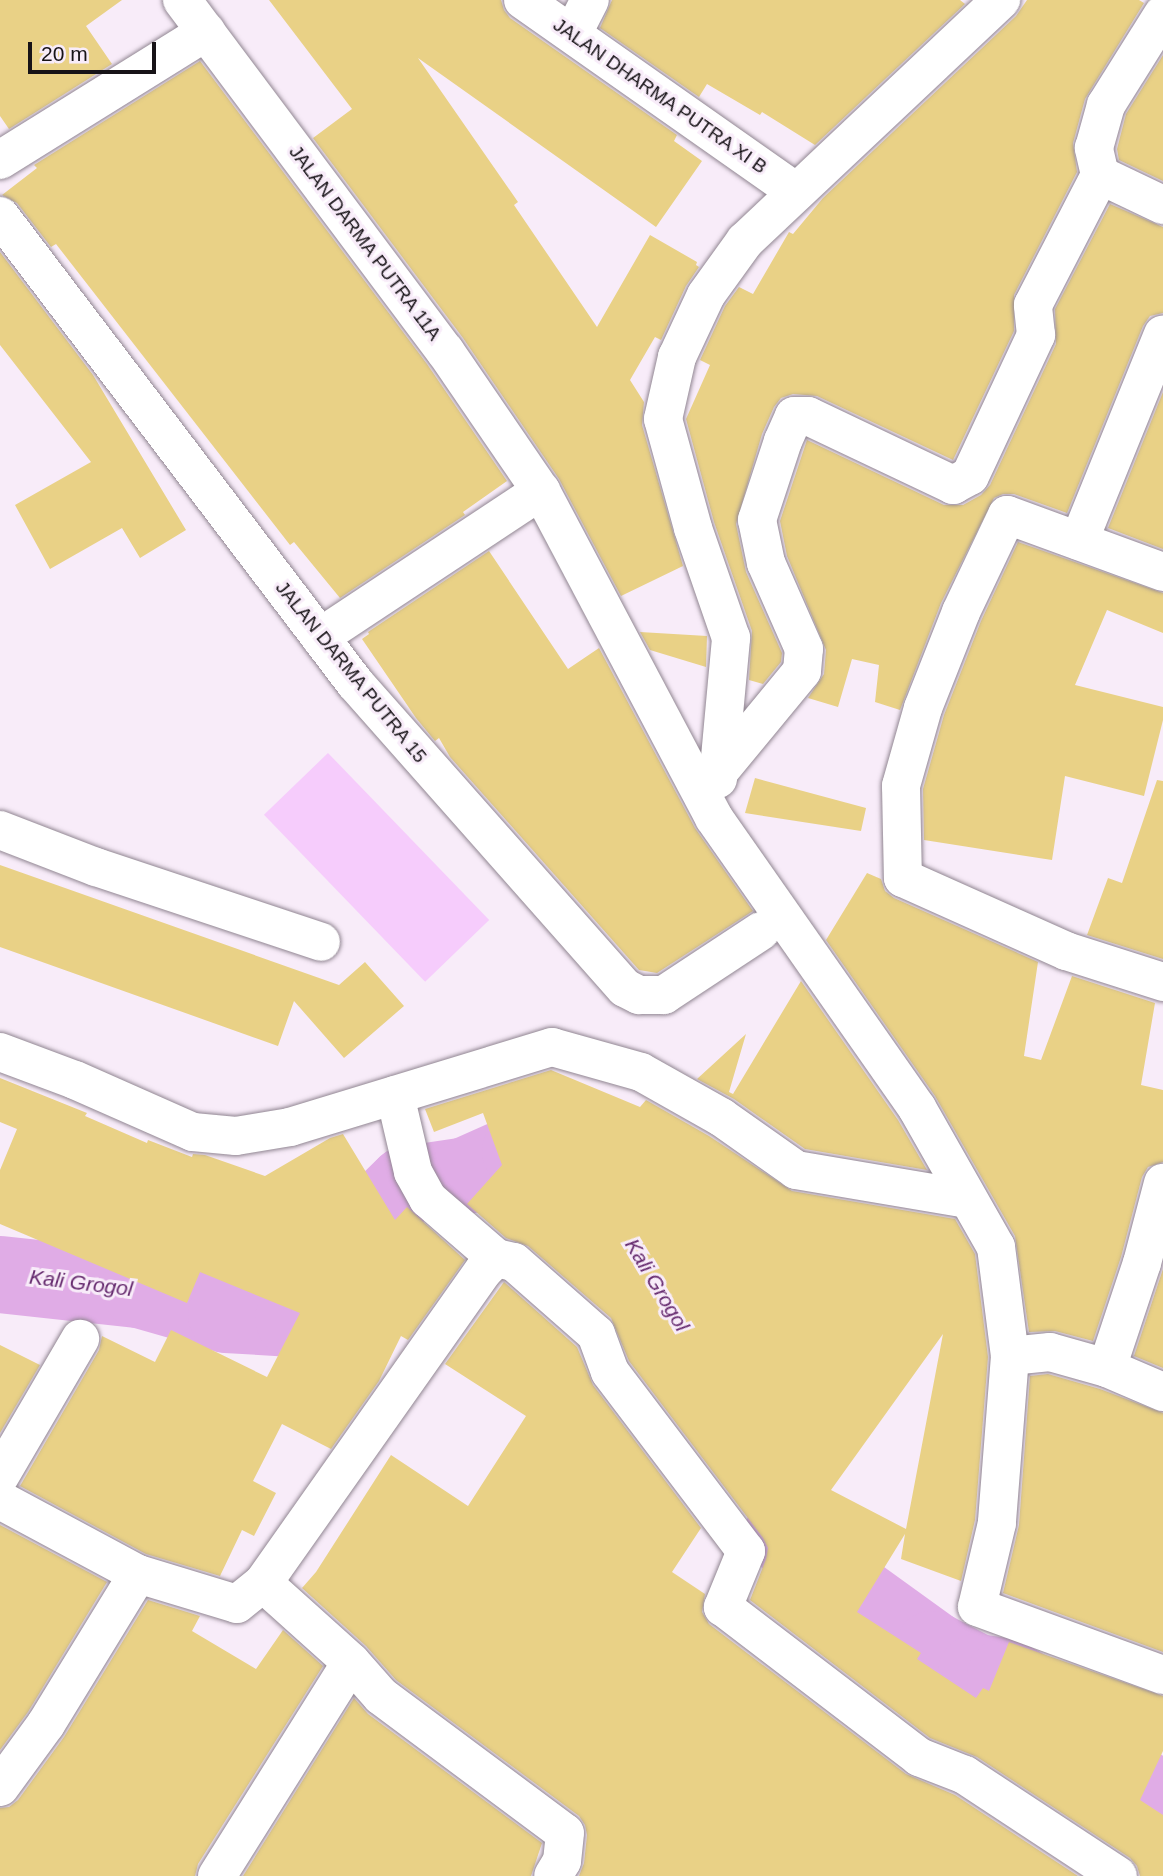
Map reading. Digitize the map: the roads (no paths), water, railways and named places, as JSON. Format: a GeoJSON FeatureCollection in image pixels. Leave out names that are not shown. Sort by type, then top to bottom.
{"type":"FeatureCollection","features":[{"type":"Feature","properties":{"kind":"street","name":"JALAN DARMA PUTRA 11A"},"geometry":{"type":"LineString","coordinates":[[182,0],[445,351],[541,491],[714,818],[917,1108],[996,1247],[1010,1356],[997,1523],[976,1607],[1163,1675]]}},
{"type":"Feature","properties":{"kind":"street","name":"JALAN DHARMA PUTRA XI B"},"geometry":{"type":"LineString","coordinates":[[523,0],[582,16],[796,192]]}},
{"type":"Feature","properties":{"kind":"street"},"geometry":{"type":"LineString","coordinates":[[714,818],[731,638],[693,528],[663,419],[677,358],[706,295],[745,241],[1001,0]]}},
{"type":"Feature","properties":{"kind":"street"},"geometry":{"type":"LineString","coordinates":[[718,773],[802,671],[804,649],[766,563],[757,520],[794,416],[808,416],[953,485],[962,483],[970,476],[1036,335],[1033,305],[1100,175],[1094,148],[1106,105],[1163,14]]}},
{"type":"Feature","properties":{"kind":"street"},"geometry":{"type":"LineString","coordinates":[[0,160],[206,32]]}},
{"type":"Feature","properties":{"kind":"street"},"geometry":{"type":"LineString","coordinates":[[1100,175],[1163,205]]}},
{"type":"Feature","properties":{"kind":"street","name":"JALAN DARMA PUTRA 15"},"geometry":{"type":"LineString","coordinates":[[0,216],[320,637],[399,734],[625,988],[639,995],[664,995],[761,931]]}},
{"type":"Feature","properties":{"kind":"street"},"geometry":{"type":"LineString","coordinates":[[1079,541],[1163,334]]}},
{"type":"Feature","properties":{"kind":"street"},"geometry":{"type":"LineString","coordinates":[[320,637],[541,491]]}},
{"type":"Feature","properties":{"kind":"street"},"geometry":{"type":"LineString","coordinates":[[1163,572],[1007,515],[961,612],[923,708],[901,786],[903,878],[1066,951],[1163,982]]}},
{"type":"Feature","properties":{"kind":"street"},"geometry":{"type":"LineString","coordinates":[[0,830],[96,867],[321,942]]}},
{"type":"Feature","properties":{"kind":"street"},"geometry":{"type":"LineString","coordinates":[[0,1052],[75,1080],[193,1132],[236,1136],[290,1127],[552,1047],[641,1072],[721,1117],[796,1170],[968,1199]]}},
{"type":"Feature","properties":{"kind":"street"},"geometry":{"type":"LineString","coordinates":[[395,1095],[420,1185],[496,1258],[514,1262],[596,1334],[610,1372],[747,1551],[723,1607],[919,1757],[965,1775],[1118,1876]]}},
{"type":"Feature","properties":{"kind":"street"},"geometry":{"type":"LineString","coordinates":[[1107,1368],[1142,1264],[1163,1183]]}},
{"type":"Feature","properties":{"kind":"street"},"geometry":{"type":"LineString","coordinates":[[0,1500],[138,1574],[237,1604],[263,1583],[484,1270],[496,1258]]}},
{"type":"Feature","properties":{"kind":"street"},"geometry":{"type":"LineString","coordinates":[[0,1476],[80,1339]]}},
{"type":"Feature","properties":{"kind":"street"},"geometry":{"type":"LineString","coordinates":[[1010,1356],[1050,1352],[1107,1368],[1163,1392]]}},
{"type":"Feature","properties":{"kind":"street"},"geometry":{"type":"LineString","coordinates":[[0,1787],[46,1724],[138,1574]]}},
{"type":"Feature","properties":{"kind":"street"},"geometry":{"type":"LineString","coordinates":[[263,1583],[351,1662],[381,1696],[565,1833],[562,1861],[553,1876]]}},
{"type":"Feature","properties":{"kind":"street"},"geometry":{"type":"LineString","coordinates":[[217,1876],[351,1662]]}},
{"type":"Feature","properties":{"kind":"waterway","name":"Kali Grogol"},"geometry":{"type":"LineString","coordinates":[[0,1274],[139,1289],[226,1314],[293,1318],[328,1300],[363,1226],[406,1184],[466,1175],[520,1151],[536,1154],[577,1181],[590,1194]]}},
{"type":"Feature","properties":{"kind":"waterway","name":"Kali Grogol"},"geometry":{"type":"LineString","coordinates":[[782,1533],[806,1558],[932,1649],[976,1672],[1005,1676],[1050,1702],[1081,1725],[1095,1751],[1117,1772],[1163,1801]]}}]}
